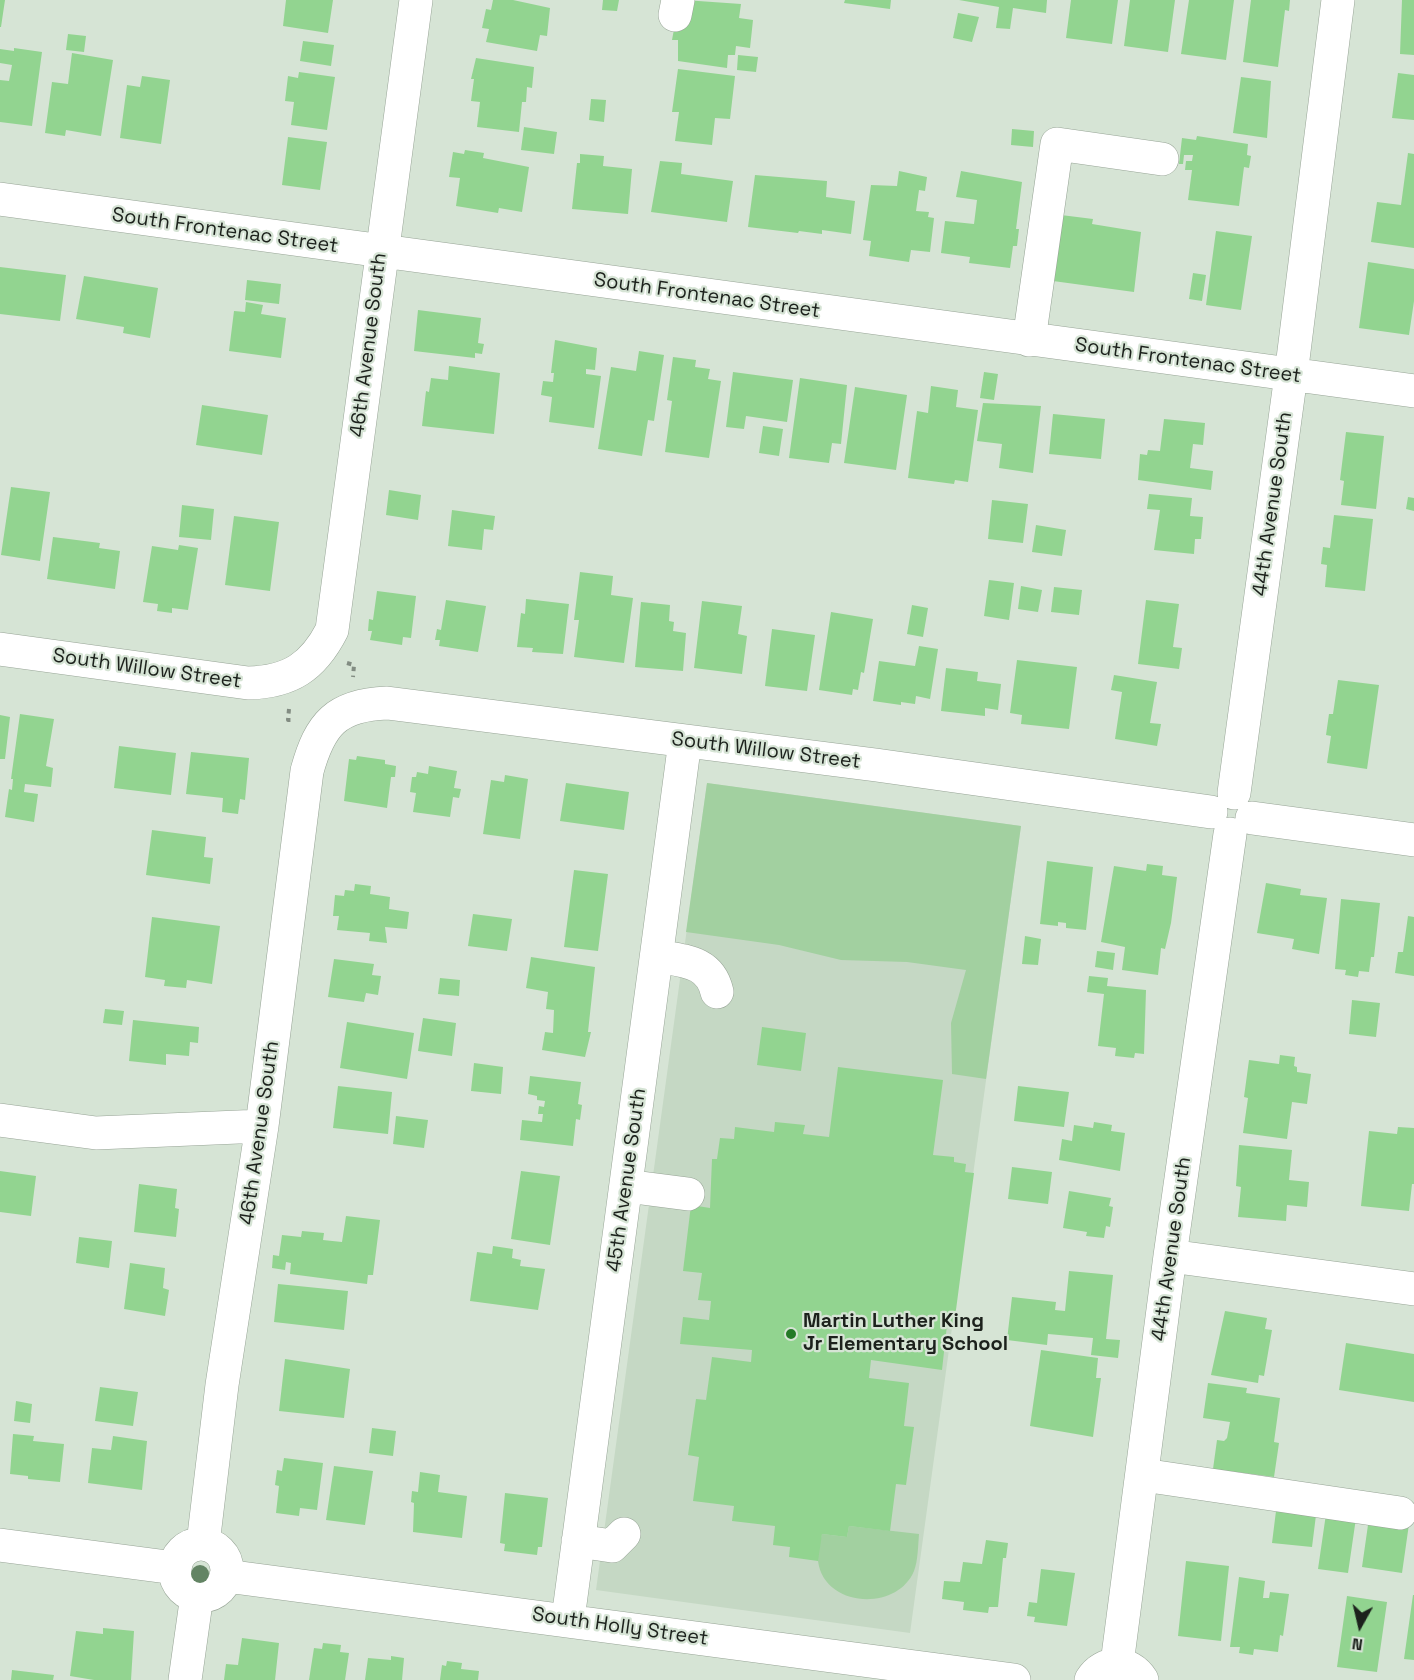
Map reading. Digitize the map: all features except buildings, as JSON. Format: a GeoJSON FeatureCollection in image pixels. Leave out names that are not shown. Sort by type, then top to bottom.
{"type":"FeatureCollection","features":[{"type":"Feature","properties":{"kind":"street","name":"46th Avenue South"},"geometry":{"type":"LineString","coordinates":[[293,675],[322,648],[332,630],[416,0]]}},
{"type":"Feature","properties":{"kind":"street","name":"44th Avenue South"},"geometry":{"type":"LineString","coordinates":[[1117,1675],[1170,1256],[1291,375],[1338,0]]}},
{"type":"Feature","properties":{"kind":"street"},"geometry":{"type":"LineString","coordinates":[[1029,340],[1057,144],[1162,159]]}},
{"type":"Feature","properties":{"kind":"street","name":"South Frontenac Street"},"geometry":{"type":"LineString","coordinates":[[0,199],[1414,391]]}},
{"type":"Feature","properties":{"kind":"street","name":"South Willow Street"},"geometry":{"type":"LineString","coordinates":[[0,649],[248,683],[271,683],[293,675]]}},
{"type":"Feature","properties":{"kind":"street","name":"South Willow Street"},"geometry":{"type":"LineString","coordinates":[[326,725],[348,710],[369,704],[387,703],[1414,840]]}},
{"type":"Feature","properties":{"kind":"street","name":"46th Avenue South"},"geometry":{"type":"LineString","coordinates":[[203,1544],[222,1385],[262,1126],[307,771],[315,744],[326,725]]}},
{"type":"Feature","properties":{"kind":"street","name":"45th Avenue South"},"geometry":{"type":"LineString","coordinates":[[568,1619],[685,741]]}},
{"type":"Feature","properties":{"kind":"street"},"geometry":{"type":"LineString","coordinates":[[657,956],[696,963],[706,969],[717,992]]}},
{"type":"Feature","properties":{"kind":"street"},"geometry":{"type":"LineString","coordinates":[[0,1120],[96,1133],[262,1126]]}},
{"type":"Feature","properties":{"kind":"street"},"geometry":{"type":"LineString","coordinates":[[626,1186],[688,1194]]}},
{"type":"Feature","properties":{"kind":"street"},"geometry":{"type":"LineString","coordinates":[[1170,1256],[1414,1289]]}},
{"type":"Feature","properties":{"kind":"street"},"geometry":{"type":"LineString","coordinates":[[1143,1475],[1400,1513]]}},
{"type":"Feature","properties":{"kind":"street"},"geometry":{"type":"LineString","coordinates":[[578,1541],[612,1546],[624,1534]]}},
{"type":"Feature","properties":{"kind":"street"},"geometry":{"type":"LineString","coordinates":[[203,1544],[219,1551],[226,1567],[226,1576],[217,1591],[209,1595],[196,1595],[180,1586],[175,1568],[180,1555],[186,1549],[203,1544]]}},
{"type":"Feature","properties":{"kind":"street"},"geometry":{"type":"LineString","coordinates":[[0,1545],[175,1568]]}},
{"type":"Feature","properties":{"kind":"street","name":"South Holly Street"},"geometry":{"type":"LineString","coordinates":[[226,1576],[568,1619],[1014,1680]]}},
{"type":"Feature","properties":{"kind":"street"},"geometry":{"type":"LineString","coordinates":[[185,1680],[196,1595]]}},
{"type":"Feature","properties":{"kind":"shaded area","name":"Martin Luther King Jr Elementary School"},"geometry":{"type":"Polygon","coordinates":[[[707,783],[1021,826],[910,1633],[596,1590],[707,783]]]}},
{"type":"Feature","properties":{"kind":"green space"},"geometry":{"type":"Polygon","coordinates":[[[707,783],[1021,826],[986,1079],[952,1074],[951,1023],[966,970],[907,962],[841,960],[779,945],[686,932],[707,783]]]}},
{"type":"Feature","properties":{"kind":"green space"},"geometry":{"type":"Polygon","coordinates":[[[849,1526],[919,1534],[914,1571],[905,1584],[893,1593],[878,1598],[862,1599],[847,1596],[833,1588],[823,1577],[818,1561],[822,1534],[847,1537],[849,1526]]]}},
{"type":"Feature","properties":{"kind":"place","name":"Martin Luther King Jr Elementary School"},"geometry":{"type":"Point","coordinates":[791,1334]}}]}
